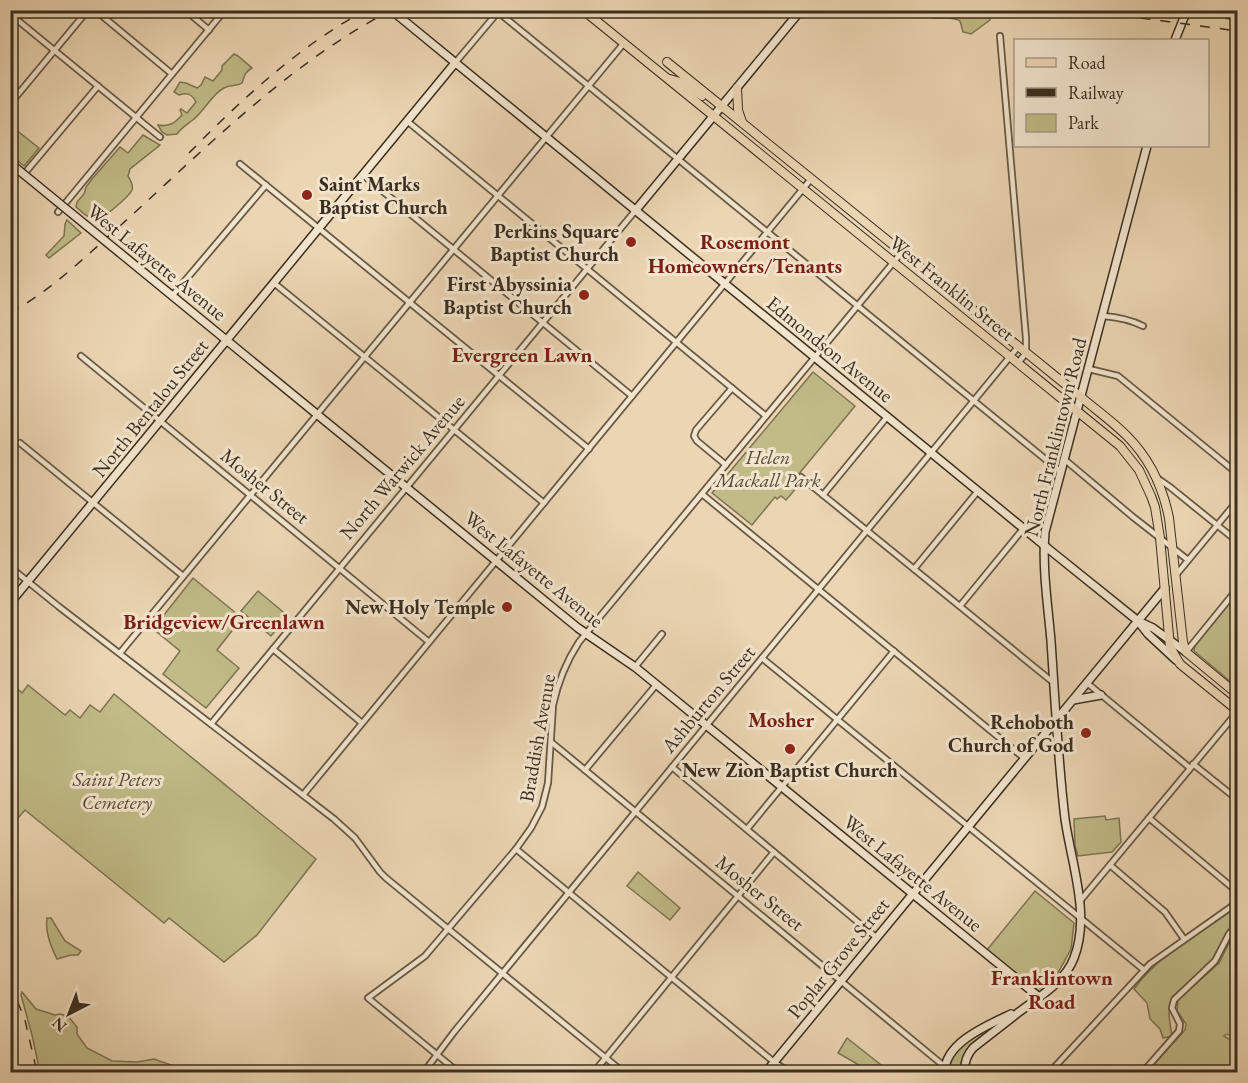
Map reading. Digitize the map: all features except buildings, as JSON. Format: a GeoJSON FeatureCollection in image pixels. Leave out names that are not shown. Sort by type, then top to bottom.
{"type":"FeatureCollection","features":[{"type":"Feature","properties":{"kind":"main road","name":"West Franklin Street"},"geometry":{"type":"LineString","coordinates":[[583,10],[1120,446],[1139,470],[1155,507],[1166,588],[1170,647],[1180,664]]}},
{"type":"Feature","properties":{"kind":"main road","name":"North Warwick Avenue"},"geometry":{"type":"LineString","coordinates":[[635,211],[801,10]]}},
{"type":"Feature","properties":{"kind":"main road"},"geometry":{"type":"LineString","coordinates":[[1175,39],[1187,10]]}},
{"type":"Feature","properties":{"kind":"main road","name":"Edmondson Avenue"},"geometry":{"type":"LineString","coordinates":[[393,12],[1138,621],[1148,634],[1180,664],[1238,711]]}},
{"type":"Feature","properties":{"kind":"main road","name":"West Franklin Street"},"geometry":{"type":"LineString","coordinates":[[667,62],[1128,437],[1149,464],[1166,505],[1186,651]]}},
{"type":"Feature","properties":{"kind":"main road","name":"North Bentalou Street"},"geometry":{"type":"LineString","coordinates":[[10,603],[455,63]]}},
{"type":"Feature","properties":{"kind":"main road"},"geometry":{"type":"LineString","coordinates":[[666,78],[680,82],[714,105],[722,106]]}},
{"type":"Feature","properties":{"kind":"main road"},"geometry":{"type":"LineString","coordinates":[[737,88],[738,110],[742,123]]}},
{"type":"Feature","properties":{"kind":"main road","name":"North Franklintown Road"},"geometry":{"type":"LineString","coordinates":[[965,1072],[965,1060],[973,1048],[1039,997],[1063,975],[1074,959],[1077,947],[1080,901],[1066,824],[1044,545],[1045,529],[1147,147]]}},
{"type":"Feature","properties":{"kind":"main road","name":"West Lafayette Avenue"},"geometry":{"type":"LineString","coordinates":[[10,163],[586,634],[635,667],[1039,997]]}},
{"type":"Feature","properties":{"kind":"main road","name":"Poplar Grove Street"},"geometry":{"type":"LineString","coordinates":[[766,1072],[1166,588]]}},
{"type":"Feature","properties":{"kind":"main road","name":"Edmondson Avenue"},"geometry":{"type":"LineString","coordinates":[[1138,621],[1153,628],[1186,651],[1238,695]]}},
{"type":"Feature","properties":{"kind":"main road"},"geometry":{"type":"LineString","coordinates":[[1073,700],[1101,695]]}},
{"type":"Feature","properties":{"kind":"main road","name":"North Franklintown Road"},"geometry":{"type":"LineString","coordinates":[[944,1069],[953,1050],[964,1039],[1025,1007]]}},
{"type":"Feature","properties":{"kind":"street"},"geometry":{"type":"LineString","coordinates":[[10,104],[88,10]]}},
{"type":"Feature","properties":{"kind":"street"},"geometry":{"type":"LineString","coordinates":[[95,10],[172,74]]}},
{"type":"Feature","properties":{"kind":"street"},"geometry":{"type":"LineString","coordinates":[[185,10],[209,30]]}},
{"type":"Feature","properties":{"kind":"street"},"geometry":{"type":"LineString","coordinates":[[58,212],[225,10]]}},
{"type":"Feature","properties":{"kind":"street"},"geometry":{"type":"LineString","coordinates":[[498,12],[1061,472]]}},
{"type":"Feature","properties":{"kind":"street","name":"North Bentalou Street"},"geometry":{"type":"LineString","coordinates":[[455,63],[498,12]]}},
{"type":"Feature","properties":{"kind":"street"},"geometry":{"type":"LineString","coordinates":[[10,14],[160,136]]}},
{"type":"Feature","properties":{"kind":"street"},"geometry":{"type":"LineString","coordinates":[[1000,36],[1026,353],[1018,363]]}},
{"type":"Feature","properties":{"kind":"street"},"geometry":{"type":"LineString","coordinates":[[120,653],[624,43]]}},
{"type":"Feature","properties":{"kind":"street","name":"West Lafayette Avenue"},"geometry":{"type":"LineString","coordinates":[[63,206],[24,174],[98,86]]}},
{"type":"Feature","properties":{"kind":"street"},"geometry":{"type":"LineString","coordinates":[[407,121],[766,416]]}},
{"type":"Feature","properties":{"kind":"street"},"geometry":{"type":"LineString","coordinates":[[240,164],[589,449]]}},
{"type":"Feature","properties":{"kind":"street"},"geometry":{"type":"LineString","coordinates":[[363,175],[632,396]]}},
{"type":"Feature","properties":{"kind":"street"},"geometry":{"type":"LineString","coordinates":[[303,795],[811,179]]}},
{"type":"Feature","properties":{"kind":"street"},"geometry":{"type":"LineString","coordinates":[[172,296],[266,184]]}},
{"type":"Feature","properties":{"kind":"street","name":"North Warwick Avenue"},"geometry":{"type":"LineString","coordinates":[[211,724],[635,211]]}},
{"type":"Feature","properties":{"kind":"street","name":"Braddish Avenue"},"geometry":{"type":"LineString","coordinates":[[436,1055],[368,998],[418,961],[516,849],[531,828],[542,807],[548,783],[553,705],[560,678],[571,654],[902,252]]}},
{"type":"Feature","properties":{"kind":"street"},"geometry":{"type":"LineString","coordinates":[[274,283],[544,503]]}},
{"type":"Feature","properties":{"kind":"street"},"geometry":{"type":"LineString","coordinates":[[1103,316],[1118,317],[1143,326]]}},
{"type":"Feature","properties":{"kind":"street","name":"Ashburton Street"},"geometry":{"type":"LineString","coordinates":[[424,1072],[635,811],[1018,347]]}},
{"type":"Feature","properties":{"kind":"street","name":"Mosher Street"},"geometry":{"type":"LineString","coordinates":[[81,356],[429,642]]}},
{"type":"Feature","properties":{"kind":"street"},"geometry":{"type":"LineString","coordinates":[[1089,369],[1118,376],[1238,474]]}},
{"type":"Feature","properties":{"kind":"street"},"geometry":{"type":"LineString","coordinates":[[726,465],[694,436],[696,430],[732,388]]}},
{"type":"Feature","properties":{"kind":"street"},"geometry":{"type":"LineString","coordinates":[[823,495],[887,417]]}},
{"type":"Feature","properties":{"kind":"street"},"geometry":{"type":"LineString","coordinates":[[20,443],[183,576]]}},
{"type":"Feature","properties":{"kind":"street"},"geometry":{"type":"LineString","coordinates":[[1064,459],[1188,560]]}},
{"type":"Feature","properties":{"kind":"street"},"geometry":{"type":"LineString","coordinates":[[801,477],[1054,683]]}},
{"type":"Feature","properties":{"kind":"street"},"geometry":{"type":"LineString","coordinates":[[1156,477],[1238,542]]}},
{"type":"Feature","properties":{"kind":"street"},"geometry":{"type":"LineString","coordinates":[[914,569],[978,491]]}},
{"type":"Feature","properties":{"kind":"street"},"geometry":{"type":"LineString","coordinates":[[702,494],[1024,758]]}},
{"type":"Feature","properties":{"kind":"street"},"geometry":{"type":"LineString","coordinates":[[1176,575],[1238,500]]}},
{"type":"Feature","properties":{"kind":"street"},"geometry":{"type":"LineString","coordinates":[[960,606],[1023,529]]}},
{"type":"Feature","properties":{"kind":"street"},"geometry":{"type":"LineString","coordinates":[[10,567],[345,829],[355,838],[386,878],[623,1072]]}},
{"type":"Feature","properties":{"kind":"street"},"geometry":{"type":"LineString","coordinates":[[1186,651],[1238,588]]}},
{"type":"Feature","properties":{"kind":"street"},"geometry":{"type":"LineString","coordinates":[[635,667],[662,634]]}},
{"type":"Feature","properties":{"kind":"street"},"geometry":{"type":"LineString","coordinates":[[273,649],[362,723]]}},
{"type":"Feature","properties":{"kind":"street"},"geometry":{"type":"LineString","coordinates":[[747,829],[894,651]]}},
{"type":"Feature","properties":{"kind":"street"},"geometry":{"type":"LineString","coordinates":[[762,658],[1144,970]]}},
{"type":"Feature","properties":{"kind":"street"},"geometry":{"type":"LineString","coordinates":[[1087,683],[1191,766],[1238,800]]}},
{"type":"Feature","properties":{"kind":"street"},"geometry":{"type":"LineString","coordinates":[[585,770],[656,685]]}},
{"type":"Feature","properties":{"kind":"street"},"geometry":{"type":"LineString","coordinates":[[1080,901],[1238,711]]}},
{"type":"Feature","properties":{"kind":"street","name":"Mosher Street"},"geometry":{"type":"LineString","coordinates":[[551,742],[944,1069]]}},
{"type":"Feature","properties":{"kind":"street"},"geometry":{"type":"LineString","coordinates":[[672,767],[877,938]]}},
{"type":"Feature","properties":{"kind":"street"},"geometry":{"type":"LineString","coordinates":[[1149,818],[1238,893]]}},
{"type":"Feature","properties":{"kind":"street"},"geometry":{"type":"LineString","coordinates":[[516,849],[789,1072]]}},
{"type":"Feature","properties":{"kind":"street"},"geometry":{"type":"LineString","coordinates":[[594,1072],[774,852]]}},
{"type":"Feature","properties":{"kind":"street"},"geometry":{"type":"LineString","coordinates":[[1110,865],[1166,912],[1184,939]]}},
{"type":"Feature","properties":{"kind":"street"},"geometry":{"type":"LineString","coordinates":[[1050,1072],[1150,964],[1238,902]]}},
{"type":"Feature","properties":{"kind":"street"},"geometry":{"type":"LineString","coordinates":[[1143,1072],[1180,1028],[1172,1008],[1174,1000],[1215,961],[1238,924]]}},
{"type":"Feature","properties":{"kind":"street"},"geometry":{"type":"LineString","coordinates":[[436,1055],[458,1072]]}},
{"type":"Feature","properties":{"kind":"green space"},"geometry":{"type":"Polygon","coordinates":[[[887,11],[988,11],[990,20],[971,34],[963,32],[960,21],[954,19],[887,11]]]}},
{"type":"Feature","properties":{"kind":"green space"},"geometry":{"type":"Polygon","coordinates":[[[234,54],[252,68],[246,73],[242,83],[220,91],[177,134],[167,135],[162,132],[158,125],[169,125],[174,122],[182,115],[181,109],[187,113],[196,102],[189,94],[179,95],[174,92],[180,82],[197,88],[205,77],[213,81],[222,70],[222,66],[234,54]]]}},
{"type":"Feature","properties":{"kind":"green space"},"geometry":{"type":"Polygon","coordinates":[[[10,125],[39,148],[24,166],[11,155],[10,125]]]}},
{"type":"Feature","properties":{"kind":"green space"},"geometry":{"type":"Polygon","coordinates":[[[143,135],[160,145],[130,169],[128,176],[132,188],[130,194],[97,222],[84,214],[76,207],[86,187],[120,147],[128,153],[143,135]]]}},
{"type":"Feature","properties":{"kind":"green space"},"geometry":{"type":"Polygon","coordinates":[[[67,220],[81,233],[49,258],[46,255],[64,236],[67,220]]]}},
{"type":"Feature","properties":{"kind":"green space","name":"Helen Mackall Park"},"geometry":{"type":"Polygon","coordinates":[[[813,372],[855,406],[793,481],[798,486],[786,500],[781,496],[777,499],[775,497],[752,525],[712,493],[813,372]]]}},
{"type":"Feature","properties":{"kind":"green space"},"geometry":{"type":"Polygon","coordinates":[[[193,578],[242,618],[217,650],[239,668],[206,708],[163,674],[180,651],[153,629],[193,578]]]}},
{"type":"Feature","properties":{"kind":"green space"},"geometry":{"type":"Polygon","coordinates":[[[258,591],[288,616],[271,636],[241,611],[258,591]]]}},
{"type":"Feature","properties":{"kind":"green space"},"geometry":{"type":"Polygon","coordinates":[[[1237,593],[1237,687],[1194,651],[1195,645],[1237,593]]]}},
{"type":"Feature","properties":{"kind":"green space","name":"Saint Peters Cemetery"},"geometry":{"type":"Polygon","coordinates":[[[11,683],[22,693],[28,685],[65,715],[70,710],[80,718],[90,705],[100,712],[114,694],[316,859],[257,935],[224,962],[169,918],[164,923],[25,810],[18,818],[11,813],[11,683]]]}},
{"type":"Feature","properties":{"kind":"green space"},"geometry":{"type":"Polygon","coordinates":[[[1105,816],[1106,820],[1119,818],[1121,842],[1112,852],[1078,856],[1075,846],[1074,819],[1105,816]]]}},
{"type":"Feature","properties":{"kind":"green space"},"geometry":{"type":"Polygon","coordinates":[[[638,872],[680,908],[670,920],[627,886],[638,872]]]}},
{"type":"Feature","properties":{"kind":"green space"},"geometry":{"type":"Polygon","coordinates":[[[1035,891],[1074,923],[1071,949],[1059,971],[1040,992],[987,950],[1035,891]]]}},
{"type":"Feature","properties":{"kind":"green space"},"geometry":{"type":"Polygon","coordinates":[[[1237,907],[1237,919],[1227,932],[1211,962],[1196,978],[1173,996],[1169,1011],[1172,1036],[1163,1038],[1160,1029],[1150,1019],[1147,1003],[1134,989],[1144,976],[1169,954],[1237,907]]]}},
{"type":"Feature","properties":{"kind":"green space"},"geometry":{"type":"Polygon","coordinates":[[[47,918],[51,918],[65,941],[81,951],[78,955],[57,959],[49,939],[47,918]]]}},
{"type":"Feature","properties":{"kind":"green space"},"geometry":{"type":"Polygon","coordinates":[[[1237,929],[1237,1038],[1227,1034],[1224,1036],[1237,1044],[1237,1072],[1147,1072],[1185,1030],[1186,1024],[1177,1011],[1178,1000],[1219,963],[1237,929]]]}},
{"type":"Feature","properties":{"kind":"green space"},"geometry":{"type":"Polygon","coordinates":[[[22,992],[36,1009],[55,1015],[68,1016],[77,1027],[77,1034],[87,1048],[112,1061],[137,1062],[154,1059],[191,1072],[40,1072],[22,992]]]}},
{"type":"Feature","properties":{"kind":"green space"},"geometry":{"type":"Polygon","coordinates":[[[1001,1023],[972,1047],[962,1072],[948,1072],[955,1054],[961,1047],[975,1036],[1001,1023]]]}},
{"type":"Feature","properties":{"kind":"green space"},"geometry":{"type":"Polygon","coordinates":[[[847,1038],[890,1072],[871,1072],[838,1053],[847,1038]]]}},
{"type":"Feature","properties":{"kind":"railway"},"geometry":{"type":"LineString","coordinates":[[189,153],[272,75],[341,24],[366,10]]}},
{"type":"Feature","properties":{"kind":"railway"},"geometry":{"type":"LineString","coordinates":[[10,313],[40,294],[68,272],[217,137],[284,81],[318,55],[392,10]]}},
{"type":"Feature","properties":{"kind":"railway"},"geometry":{"type":"LineString","coordinates":[[1081,10],[1238,31]]}},
{"type":"Feature","properties":{"kind":"railway"},"geometry":{"type":"LineString","coordinates":[[1166,10],[1238,20]]}},
{"type":"Feature","properties":{"kind":"railway"},"geometry":{"type":"LineString","coordinates":[[10,983],[25,1020],[37,1072]]}},
{"type":"Feature","properties":{"kind":"place","name":"Saint Marks Baptist Church"},"geometry":{"type":"Point","coordinates":[307,195]}},
{"type":"Feature","properties":{"kind":"place","name":"Perkins Square Baptist Church"},"geometry":{"type":"Point","coordinates":[631,242]}},
{"type":"Feature","properties":{"kind":"place","name":"First Abyssinia Baptist Church"},"geometry":{"type":"Point","coordinates":[584,295]}},
{"type":"Feature","properties":{"kind":"place","name":"New Holy Temple"},"geometry":{"type":"Point","coordinates":[507,607]}},
{"type":"Feature","properties":{"kind":"place","name":"Rehoboth Church of God"},"geometry":{"type":"Point","coordinates":[1086,733]}},
{"type":"Feature","properties":{"kind":"place","name":"New Zion Baptist Church"},"geometry":{"type":"Point","coordinates":[790,749]}},
{"type":"Feature","properties":{"kind":"district","name":"Rosemont Homeowners/Tenants"},"geometry":{"type":"Point","coordinates":[745,254]}},
{"type":"Feature","properties":{"kind":"district","name":"Evergreen Lawn"},"geometry":{"type":"Point","coordinates":[522,355]}},
{"type":"Feature","properties":{"kind":"district","name":"Bridgeview/Greenlawn"},"geometry":{"type":"Point","coordinates":[224,622]}},
{"type":"Feature","properties":{"kind":"district","name":"Mosher"},"geometry":{"type":"Point","coordinates":[781,720]}},
{"type":"Feature","properties":{"kind":"district","name":"Franklintown Road"},"geometry":{"type":"Point","coordinates":[1052,990]}}]}
